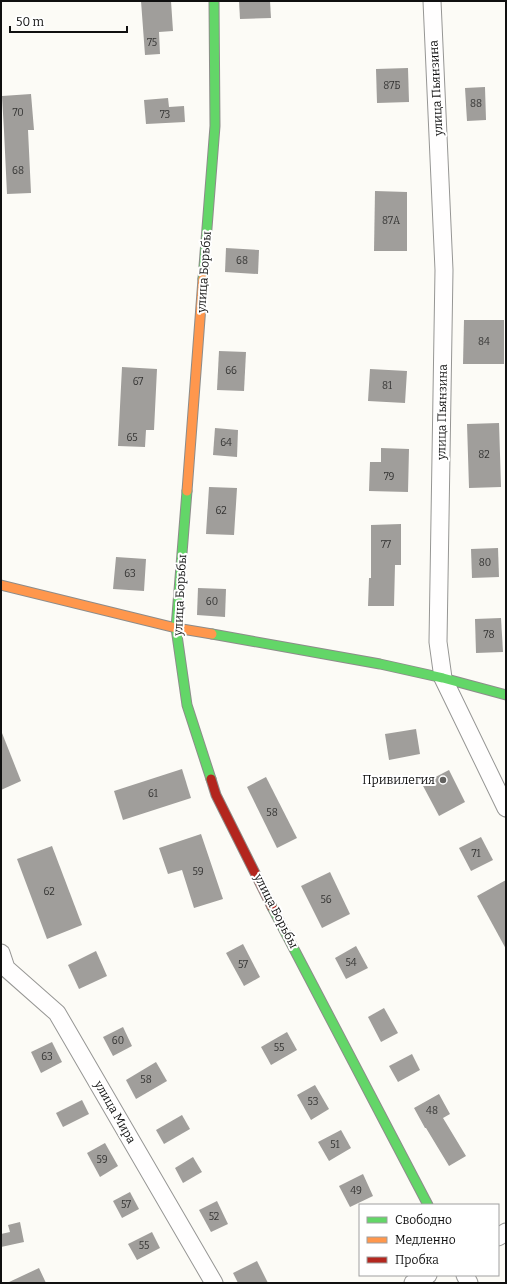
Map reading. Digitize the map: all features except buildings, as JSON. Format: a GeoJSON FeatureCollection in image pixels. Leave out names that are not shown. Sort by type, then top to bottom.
{"type":"FeatureCollection","features":[{"type":"Feature","properties":{"kind":"street","name":"улица Борьбы"},"geometry":{"type":"LineString","coordinates":[[214,1],[215,126],[176,628],[187,705],[216,795],[427,1204]]}},
{"type":"Feature","properties":{"kind":"street","name":"улица Пьянзина"},"geometry":{"type":"LineString","coordinates":[[432,1],[444,270],[438,642],[444,678],[506,808]]}},
{"type":"Feature","properties":{"kind":"street"},"geometry":{"type":"LineString","coordinates":[[1,585],[176,628],[380,664],[444,678],[506,696]]}},
{"type":"Feature","properties":{"kind":"street","name":"улица Мира"},"geometry":{"type":"LineString","coordinates":[[1,953],[6,968],[57,1013],[214,1283]]}},
{"type":"Feature","properties":{"kind":"street"},"geometry":{"type":"LineString","coordinates":[[413,1283],[426,1276]]}},
{"type":"Feature","properties":{"kind":"traffic: fast"},"geometry":{"type":"LineString","coordinates":[[203,279],[215,126],[214,1]]}},
{"type":"Feature","properties":{"kind":"traffic: fast"},"geometry":{"type":"LineString","coordinates":[[187,491],[176,628],[187,705],[211,779]]}},
{"type":"Feature","properties":{"kind":"traffic: fast"},"geometry":{"type":"LineString","coordinates":[[212,634],[380,664],[443,678],[506,695]]}},
{"type":"Feature","properties":{"kind":"traffic: fast"},"geometry":{"type":"LineString","coordinates":[[272,907],[427,1204]]}},
{"type":"Feature","properties":{"kind":"traffic: slow"},"geometry":{"type":"LineString","coordinates":[[187,491],[203,279]]}},
{"type":"Feature","properties":{"kind":"traffic: slow"},"geometry":{"type":"LineString","coordinates":[[1,585],[176,628],[212,634]]}},
{"type":"Feature","properties":{"kind":"traffic: jam"},"geometry":{"type":"LineString","coordinates":[[211,779],[216,795],[272,907]]}},
{"type":"Feature","properties":{"kind":"place","name":"Привилегия"},"geometry":{"type":"Point","coordinates":[443,780]}}]}
